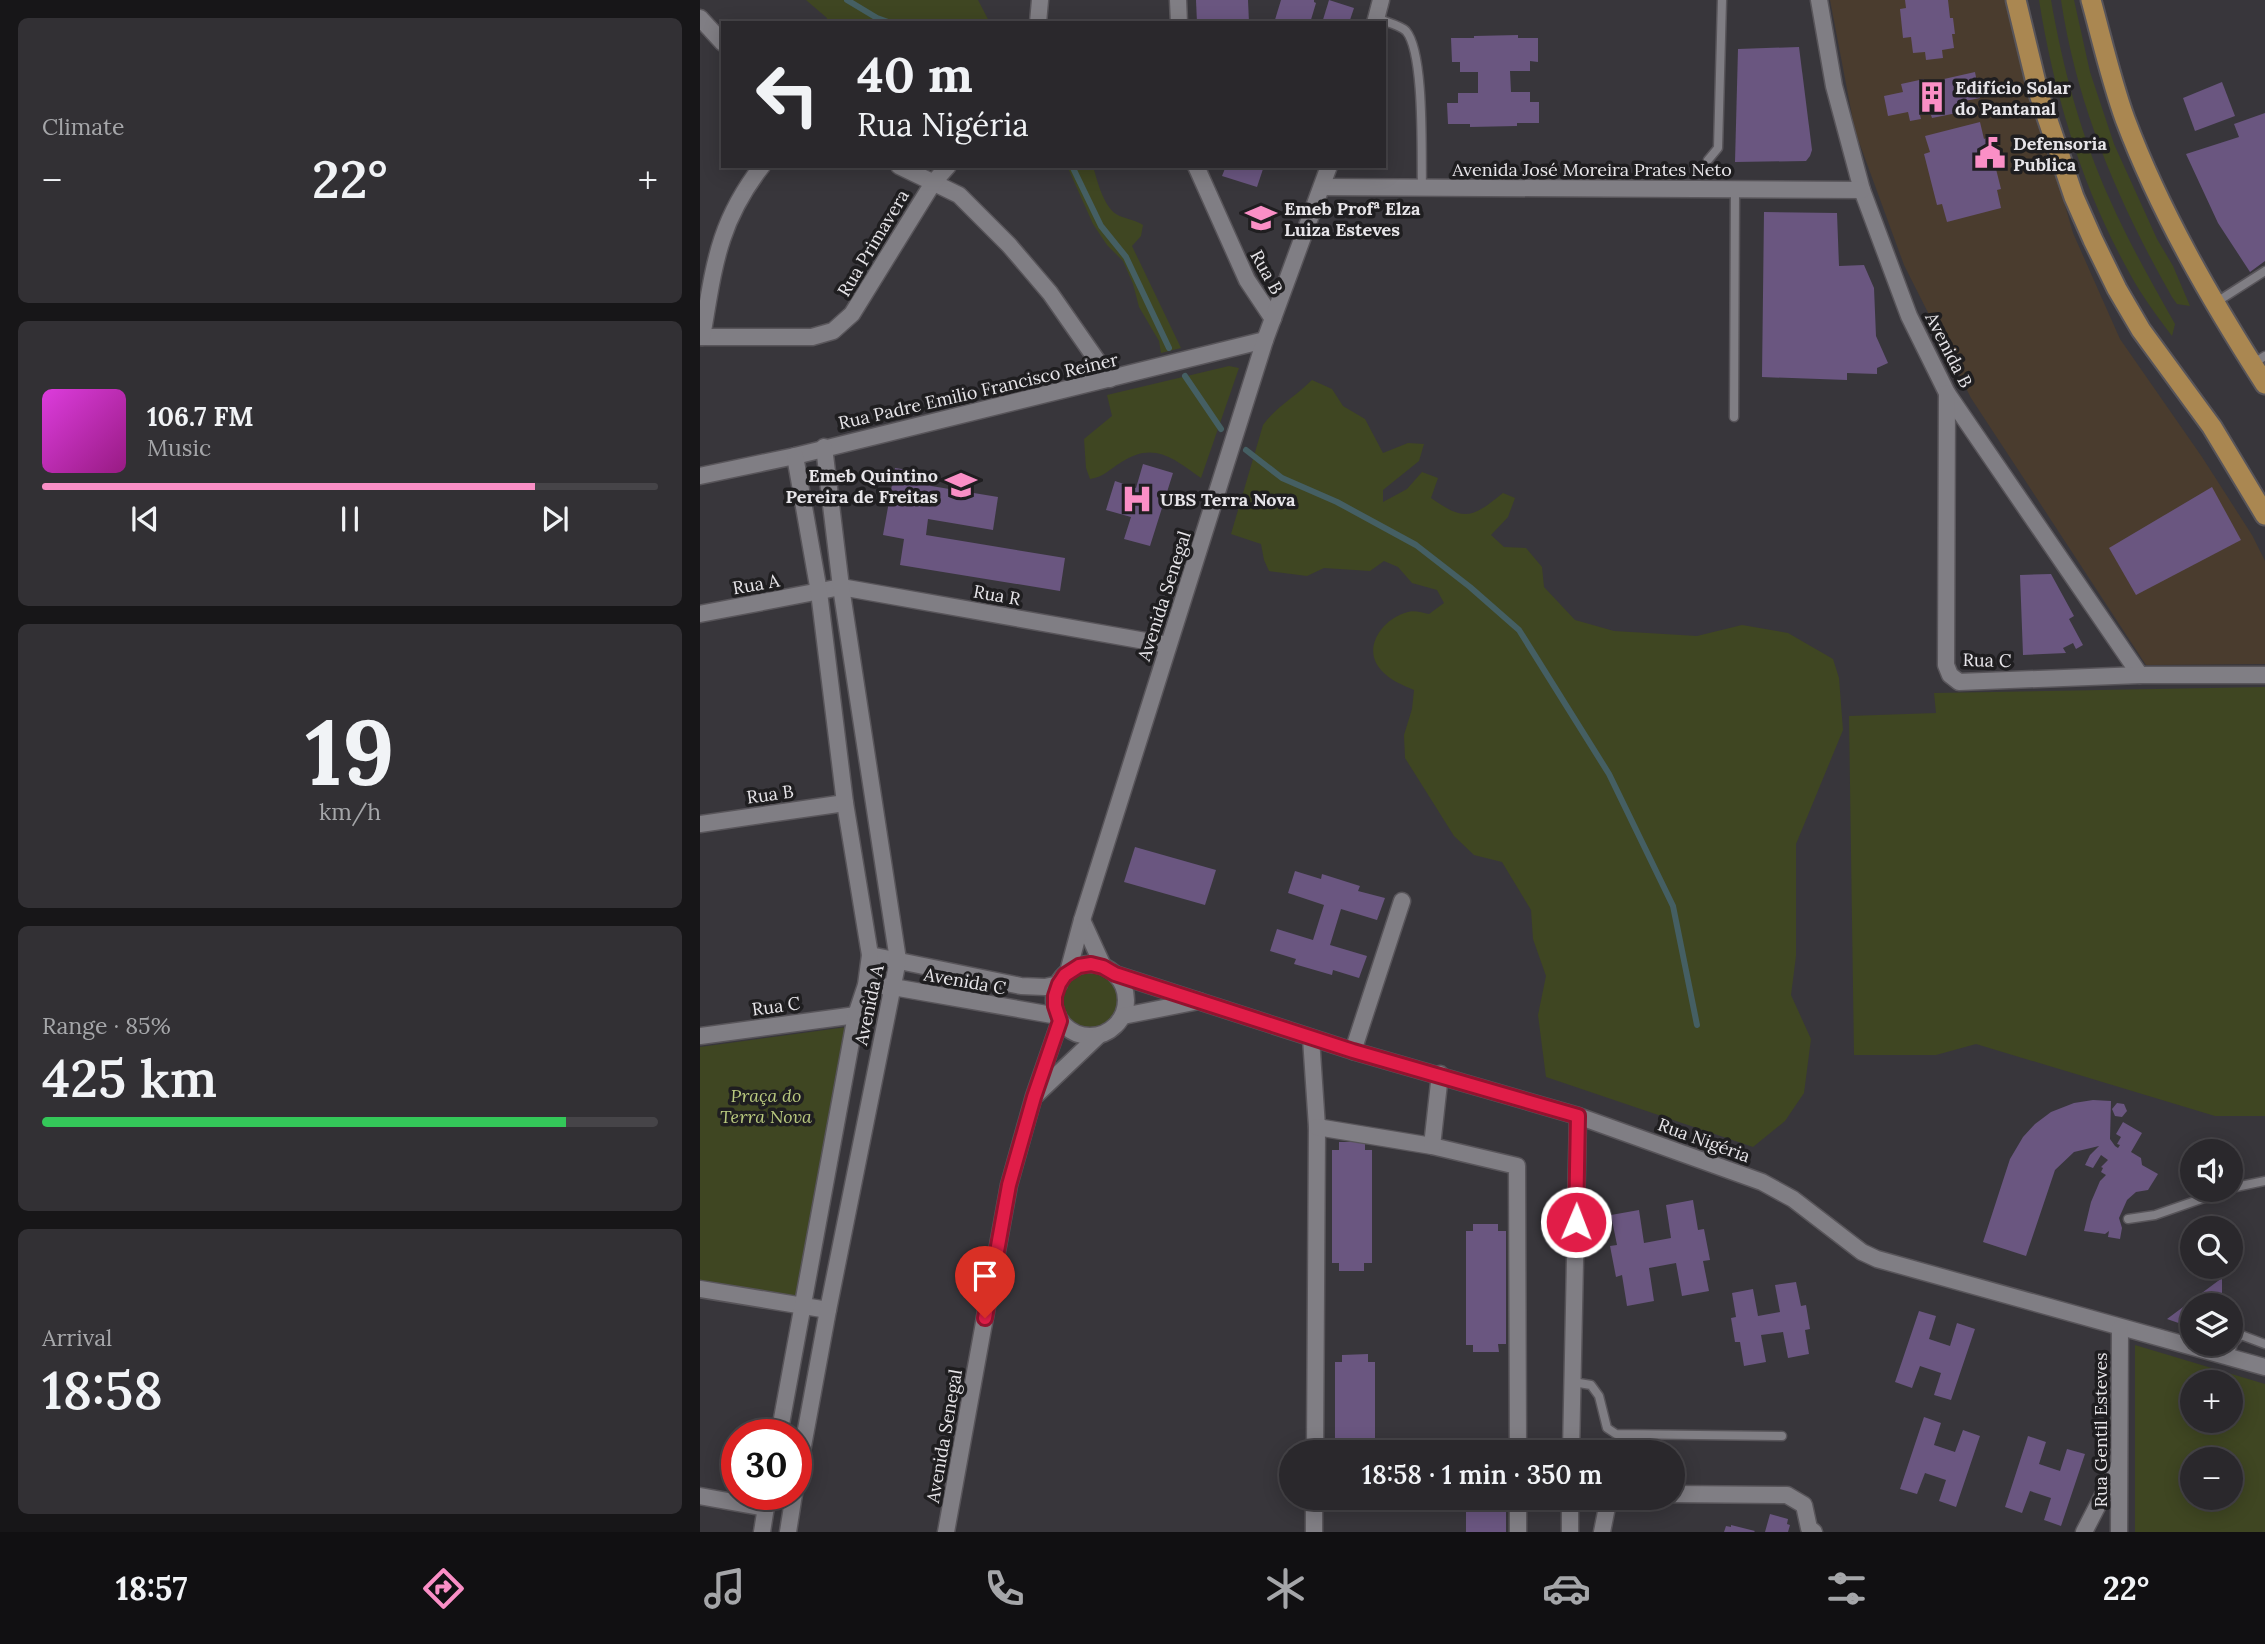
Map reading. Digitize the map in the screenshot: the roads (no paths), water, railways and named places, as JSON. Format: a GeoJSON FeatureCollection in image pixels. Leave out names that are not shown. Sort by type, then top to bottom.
{"type":"FeatureCollection","features":[{"type":"Feature","properties":{"kind":"main road"},"geometry":{"type":"LineString","coordinates":[[2016,0],[2038,91],[2074,197],[2099,252],[2141,330],[2212,428],[2265,515]]}},
{"type":"Feature","properties":{"kind":"main road"},"geometry":{"type":"LineString","coordinates":[[2091,0],[2112,79],[2143,163],[2215,303],[2258,360],[2265,384]]}},
{"type":"Feature","properties":{"kind":"street"},"geometry":{"type":"LineString","coordinates":[[1038,21],[1040,0]]}},
{"type":"Feature","properties":{"kind":"street"},"geometry":{"type":"LineString","coordinates":[[1178,0],[1179,21]]}},
{"type":"Feature","properties":{"kind":"street","name":"Avenida B"},"geometry":{"type":"LineString","coordinates":[[1819,0],[1834,86],[1862,190],[1909,316],[1947,393],[2140,675]]}},
{"type":"Feature","properties":{"kind":"street"},"geometry":{"type":"LineString","coordinates":[[700,18],[721,41]]}},
{"type":"Feature","properties":{"kind":"street"},"geometry":{"type":"LineString","coordinates":[[701,337],[716,254],[729,218],[760,168]]}},
{"type":"Feature","properties":{"kind":"street"},"geometry":{"type":"LineString","coordinates":[[903,168],[959,195],[1009,245],[1050,293],[1110,379]]}},
{"type":"Feature","properties":{"kind":"street","name":"Rua Primavera"},"geometry":{"type":"LineString","coordinates":[[701,337],[812,337],[833,331],[852,314],[933,183],[946,168]]}},
{"type":"Feature","properties":{"kind":"street","name":"Rua B"},"geometry":{"type":"LineString","coordinates":[[1197,168],[1247,280],[1273,319]]}},
{"type":"Feature","properties":{"kind":"street","name":"Avenida Senegal"},"geometry":{"type":"LineString","coordinates":[[1064,978],[1265,341],[1328,168]]}},
{"type":"Feature","properties":{"kind":"street","name":"Avenida José Moreira Prates Neto"},"geometry":{"type":"LineString","coordinates":[[1322,187],[1862,190]]}},
{"type":"Feature","properties":{"kind":"street","name":"Rua Padre Emilio Francisco Reiner"},"geometry":{"type":"LineString","coordinates":[[700,476],[795,456],[1265,341]]}},
{"type":"Feature","properties":{"kind":"street","name":"Rua C"},"geometry":{"type":"LineString","coordinates":[[1947,393],[1946,665],[1950,676],[1959,682],[2140,675],[2265,675]]}},
{"type":"Feature","properties":{"kind":"street","name":"Avenida A"},"geometry":{"type":"LineString","coordinates":[[808,1419],[898,960],[841,587],[824,447]]}},
{"type":"Feature","properties":{"kind":"street","name":"Avenida A"},"geometry":{"type":"LineString","coordinates":[[782,1419],[856,1015],[866,985],[870,955],[845,803],[819,592],[795,456]]}},
{"type":"Feature","properties":{"kind":"street","name":"Rua R"},"geometry":{"type":"LineString","coordinates":[[819,592],[841,587],[1168,645]]}},
{"type":"Feature","properties":{"kind":"street","name":"Rua A"},"geometry":{"type":"LineString","coordinates":[[700,614],[819,592]]}},
{"type":"Feature","properties":{"kind":"street","name":"Rua B"},"geometry":{"type":"LineString","coordinates":[[700,824],[845,803]]}},
{"type":"Feature","properties":{"kind":"street"},"geometry":{"type":"LineString","coordinates":[[1353,1051],[1402,901]]}},
{"type":"Feature","properties":{"kind":"street"},"geometry":{"type":"LineString","coordinates":[[1034,1097],[1098,1036],[1113,1029],[1123,1016],[1127,1002],[1124,986],[1109,970],[1082,920]]}},
{"type":"Feature","properties":{"kind":"street","name":"Avenida C"},"geometry":{"type":"LineString","coordinates":[[870,955],[1021,986],[1045,987],[1064,978]]}},
{"type":"Feature","properties":{"kind":"street","name":"Rua Nigéria"},"geometry":{"type":"LineString","coordinates":[[1064,978],[1079,966],[1091,964],[1311,1038],[1578,1116],[1769,1185],[1793,1199],[1861,1252],[1877,1258],[2265,1367]]}},
{"type":"Feature","properties":{"kind":"street"},"geometry":{"type":"LineString","coordinates":[[1064,978],[1055,996],[1059,1018],[1071,1031],[1084,1036],[1098,1036]]}},
{"type":"Feature","properties":{"kind":"street","name":"Avenida C"},"geometry":{"type":"LineString","coordinates":[[866,985],[1059,1018]]}},
{"type":"Feature","properties":{"kind":"street"},"geometry":{"type":"LineString","coordinates":[[1123,1016],[1202,1001]]}},
{"type":"Feature","properties":{"kind":"street","name":"Rua C"},"geometry":{"type":"LineString","coordinates":[[700,1036],[856,1015]]}},
{"type":"Feature","properties":{"kind":"street","name":"Avenida Senegal"},"geometry":{"type":"LineString","coordinates":[[946,1532],[1009,1185],[1059,1018]]}},
{"type":"Feature","properties":{"kind":"street"},"geometry":{"type":"LineString","coordinates":[[1311,1038],[1317,1127],[1315,1440]]}},
{"type":"Feature","properties":{"kind":"street"},"geometry":{"type":"LineString","coordinates":[[1432,1146],[1440,1074]]}},
{"type":"Feature","properties":{"kind":"street"},"geometry":{"type":"LineString","coordinates":[[1571,1440],[1578,1116]]}},
{"type":"Feature","properties":{"kind":"street"},"geometry":{"type":"LineString","coordinates":[[1317,1127],[1432,1146],[1517,1166],[1518,1440]]}},
{"type":"Feature","properties":{"kind":"street"},"geometry":{"type":"LineString","coordinates":[[700,1289],[802,1308],[828,1310]]}},
{"type":"Feature","properties":{"kind":"street","name":"Rua Gentil Esteves"},"geometry":{"type":"LineString","coordinates":[[2119,1532],[2120,1328]]}},
{"type":"Feature","properties":{"kind":"street"},"geometry":{"type":"LineString","coordinates":[[2084,1532],[2118,1466]]}},
{"type":"Feature","properties":{"kind":"street"},"geometry":{"type":"LineString","coordinates":[[1685,1494],[1787,1495],[1804,1505],[1809,1528],[1814,1532]]}},
{"type":"Feature","properties":{"kind":"street"},"geometry":{"type":"LineString","coordinates":[[700,1496],[721,1498]]}},
{"type":"Feature","properties":{"kind":"street"},"geometry":{"type":"LineString","coordinates":[[762,1532],[766,1510]]}},
{"type":"Feature","properties":{"kind":"street"},"geometry":{"type":"LineString","coordinates":[[788,1532],[791,1510]]}},
{"type":"Feature","properties":{"kind":"street"},"geometry":{"type":"LineString","coordinates":[[1314,1510],[1314,1532]]}},
{"type":"Feature","properties":{"kind":"street"},"geometry":{"type":"LineString","coordinates":[[1518,1510],[1518,1532]]}},
{"type":"Feature","properties":{"kind":"street"},"geometry":{"type":"LineString","coordinates":[[1570,1510],[1570,1532]]}},
{"type":"Feature","properties":{"kind":"street"},"geometry":{"type":"LineString","coordinates":[[1602,1532],[1606,1510]]}},
{"type":"Feature","properties":{"kind":"lane"},"geometry":{"type":"LineString","coordinates":[[1708,160],[1718,148],[1722,0]]}},
{"type":"Feature","properties":{"kind":"lane"},"geometry":{"type":"LineString","coordinates":[[1379,9],[1405,29],[1413,43],[1418,75],[1422,188]]}},
{"type":"Feature","properties":{"kind":"lane"},"geometry":{"type":"LineString","coordinates":[[1734,417],[1735,190]]}},
{"type":"Feature","properties":{"kind":"lane"},"geometry":{"type":"LineString","coordinates":[[2215,303],[2265,271]]}},
{"type":"Feature","properties":{"kind":"lane"},"geometry":{"type":"LineString","coordinates":[[2243,1186],[2265,1181]]}},
{"type":"Feature","properties":{"kind":"lane"},"geometry":{"type":"LineString","coordinates":[[2128,1219],[2155,1215],[2192,1202]]}},
{"type":"Feature","properties":{"kind":"lane"},"geometry":{"type":"LineString","coordinates":[[2229,1358],[2232,1343],[2241,1335],[2265,1344]]}},
{"type":"Feature","properties":{"kind":"lane"},"geometry":{"type":"LineString","coordinates":[[1573,1382],[1591,1385],[1599,1396],[1607,1428],[1616,1434],[1782,1436]]}},
{"type":"Feature","properties":{"kind":"waterway"},"geometry":{"type":"LineString","coordinates":[[847,0],[885,21]]}},
{"type":"Feature","properties":{"kind":"waterway"},"geometry":{"type":"LineString","coordinates":[[1073,168],[1101,226],[1126,257],[1169,348]]}},
{"type":"Feature","properties":{"kind":"waterway"},"geometry":{"type":"LineString","coordinates":[[1185,376],[1221,429]]}},
{"type":"Feature","properties":{"kind":"waterway"},"geometry":{"type":"LineString","coordinates":[[1246,450],[1282,478],[1337,502],[1416,545],[1519,630],[1609,774],[1673,906],[1697,1025]]}},
{"type":"Feature","properties":{"kind":"place","name":"Edifício Solar do Pantanal"},"geometry":{"type":"Point","coordinates":[1932,97]}},
{"type":"Feature","properties":{"kind":"place","name":"Defensoria Publica"},"geometry":{"type":"Point","coordinates":[1990,153]}},
{"type":"Feature","properties":{"kind":"place","name":"Emeb Profª Elza Luiza Esteves"},"geometry":{"type":"Point","coordinates":[1261,218]}},
{"type":"Feature","properties":{"kind":"place","name":"Emeb Quintino Pereira de Freitas"},"geometry":{"type":"Point","coordinates":[961,485]}},
{"type":"Feature","properties":{"kind":"place","name":"UBS Terra Nova"},"geometry":{"type":"Point","coordinates":[1137,499]}},
{"type":"Feature","properties":{"kind":"park label","name":"Praça do Terra Nova"},"geometry":{"type":"Point","coordinates":[766,1105]}}]}
